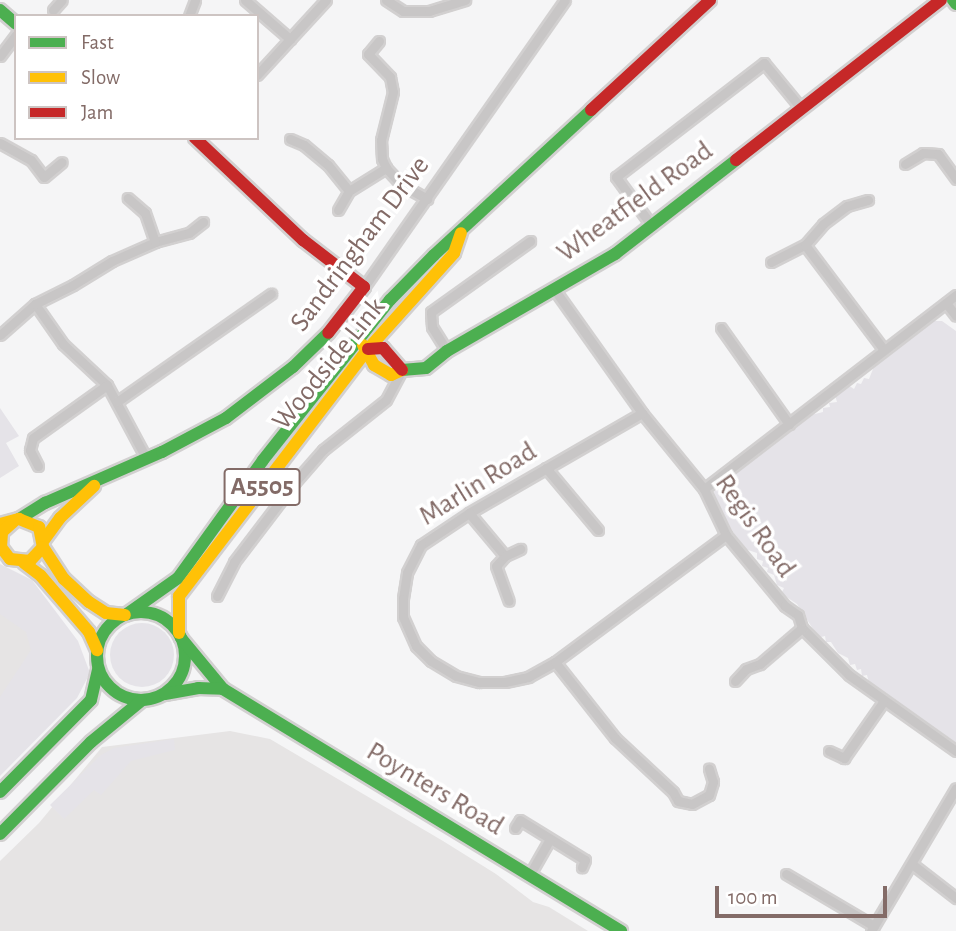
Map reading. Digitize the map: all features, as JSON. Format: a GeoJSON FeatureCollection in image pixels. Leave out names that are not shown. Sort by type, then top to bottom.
{"type":"FeatureCollection","features":[{"type":"Feature","properties":{"kind":"street"},"geometry":{"type":"LineString","coordinates":[[53,10],[62,0]]}},
{"type":"Feature","properties":{"kind":"street"},"geometry":{"type":"LineString","coordinates":[[245,0],[290,38]]}},
{"type":"Feature","properties":{"kind":"street"},"geometry":{"type":"LineString","coordinates":[[259,73],[326,0]]}},
{"type":"Feature","properties":{"kind":"street"},"geometry":{"type":"LineString","coordinates":[[386,0],[403,11],[429,11],[465,0]]}},
{"type":"Feature","properties":{"kind":"street","name":"Sandringham Drive"},"geometry":{"type":"LineString","coordinates":[[11,522],[226,418],[293,367],[326,336],[427,199],[565,0]]}},
{"type":"Feature","properties":{"kind":"street","name":"Woodside Link"},"geometry":{"type":"LineString","coordinates":[[126,615],[178,578],[262,460],[390,300],[710,0]]}},
{"type":"Feature","properties":{"kind":"street","name":"Wheatfield Road"},"geometry":{"type":"LineString","coordinates":[[402,370],[419,371],[447,351],[615,254],[941,0]]}},
{"type":"Feature","properties":{"kind":"street"},"geometry":{"type":"LineString","coordinates":[[0,10],[14,21]]}},
{"type":"Feature","properties":{"kind":"street"},"geometry":{"type":"LineString","coordinates":[[0,56],[14,38]]}},
{"type":"Feature","properties":{"kind":"street"},"geometry":{"type":"LineString","coordinates":[[379,41],[368,54],[390,77],[393,85],[381,140],[386,168],[402,185],[427,199]]}},
{"type":"Feature","properties":{"kind":"street"},"geometry":{"type":"LineString","coordinates":[[652,226],[616,177],[764,64],[801,108]]}},
{"type":"Feature","properties":{"kind":"street"},"geometry":{"type":"LineString","coordinates":[[290,139],[304,145],[328,165],[349,191]]}},
{"type":"Feature","properties":{"kind":"street"},"geometry":{"type":"LineString","coordinates":[[198,140],[303,240],[364,287]]}},
{"type":"Feature","properties":{"kind":"street"},"geometry":{"type":"LineString","coordinates":[[0,143],[31,160],[44,177],[62,162]]}},
{"type":"Feature","properties":{"kind":"street"},"geometry":{"type":"LineString","coordinates":[[905,164],[923,153],[938,154],[956,179]]}},
{"type":"Feature","properties":{"kind":"street"},"geometry":{"type":"LineString","coordinates":[[338,210],[349,191],[386,168]]}},
{"type":"Feature","properties":{"kind":"street"},"geometry":{"type":"LineString","coordinates":[[128,198],[145,213],[155,242]]}},
{"type":"Feature","properties":{"kind":"street"},"geometry":{"type":"LineString","coordinates":[[771,262],[805,245],[823,224],[847,206],[868,200]]}},
{"type":"Feature","properties":{"kind":"street"},"geometry":{"type":"LineString","coordinates":[[0,335],[35,304],[112,261],[155,242],[188,233],[203,222]]}},
{"type":"Feature","properties":{"kind":"street","name":"Woodside Link"},"geometry":{"type":"LineString","coordinates":[[180,636],[179,596],[368,349],[454,253],[461,233]]}},
{"type":"Feature","properties":{"kind":"street"},"geometry":{"type":"LineString","coordinates":[[447,351],[432,327],[431,312],[530,241]]}},
{"type":"Feature","properties":{"kind":"street"},"geometry":{"type":"LineString","coordinates":[[805,245],[884,350]]}},
{"type":"Feature","properties":{"kind":"street","name":"Regis Road"},"geometry":{"type":"LineString","coordinates":[[554,289],[642,412],[704,489],[726,535],[785,606],[798,615],[802,628],[849,675],[883,702],[956,751]]}},
{"type":"Feature","properties":{"kind":"street"},"geometry":{"type":"LineString","coordinates":[[118,401],[271,294]]}},
{"type":"Feature","properties":{"kind":"street"},"geometry":{"type":"LineString","coordinates":[[704,489],[956,295]]}},
{"type":"Feature","properties":{"kind":"street"},"geometry":{"type":"LineString","coordinates":[[946,303],[956,316]]}},
{"type":"Feature","properties":{"kind":"street"},"geometry":{"type":"LineString","coordinates":[[35,304],[63,344],[107,385],[118,401],[146,458]]}},
{"type":"Feature","properties":{"kind":"street"},"geometry":{"type":"LineString","coordinates":[[721,328],[789,424]]}},
{"type":"Feature","properties":{"kind":"street"},"geometry":{"type":"LineString","coordinates":[[217,596],[234,562],[295,482],[323,450],[386,400],[402,370],[383,348],[368,349],[357,340]]}},
{"type":"Feature","properties":{"kind":"street"},"geometry":{"type":"LineString","coordinates":[[38,466],[30,450],[33,438],[107,385]]}},
{"type":"Feature","properties":{"kind":"street","name":"Marlin Road"},"geometry":{"type":"LineString","coordinates":[[642,412],[469,513],[425,542],[410,563],[402,608],[411,637],[431,661],[456,676],[479,682],[505,682],[528,677],[555,662],[726,535]]}},
{"type":"Feature","properties":{"kind":"street"},"geometry":{"type":"LineString","coordinates":[[546,468],[598,530]]}},
{"type":"Feature","properties":{"kind":"street","name":"Sandringham Drive"},"geometry":{"type":"LineString","coordinates":[[43,543],[60,518],[102,478]]}},
{"type":"Feature","properties":{"kind":"street"},"geometry":{"type":"LineString","coordinates":[[469,513],[505,555]]}},
{"type":"Feature","properties":{"kind":"street"},"geometry":{"type":"LineString","coordinates":[[0,792],[91,700],[98,669],[97,650],[89,632],[41,576],[24,563],[10,559],[2,553],[2,532],[11,522],[39,527],[43,543],[64,579],[89,602],[106,613],[151,613],[171,624],[180,636],[185,662],[181,675],[165,694]]}},
{"type":"Feature","properties":{"kind":"street"},"geometry":{"type":"LineString","coordinates":[[24,563],[36,558],[43,543]]}},
{"type":"Feature","properties":{"kind":"street"},"geometry":{"type":"LineString","coordinates":[[509,601],[496,566],[505,555],[520,549]]}},
{"type":"Feature","properties":{"kind":"street"},"geometry":{"type":"LineString","coordinates":[[97,650],[106,629],[126,615]]}},
{"type":"Feature","properties":{"kind":"street"},"geometry":{"type":"LineString","coordinates":[[735,681],[746,669],[760,664],[802,628]]}},
{"type":"Feature","properties":{"kind":"street","name":"Poynters Road"},"geometry":{"type":"LineString","coordinates":[[180,636],[223,689],[621,931]]}},
{"type":"Feature","properties":{"kind":"street"},"geometry":{"type":"LineString","coordinates":[[555,662],[615,738],[673,792],[678,801],[692,804],[709,795],[713,782],[709,769]]}},
{"type":"Feature","properties":{"kind":"street"},"geometry":{"type":"LineString","coordinates":[[98,669],[109,688],[119,695],[141,701]]}},
{"type":"Feature","properties":{"kind":"street"},"geometry":{"type":"LineString","coordinates":[[0,834],[91,741],[141,701],[198,688],[223,689]]}},
{"type":"Feature","properties":{"kind":"street"},"geometry":{"type":"LineString","coordinates":[[830,751],[844,758],[883,702]]}},
{"type":"Feature","properties":{"kind":"street"},"geometry":{"type":"LineString","coordinates":[[786,874],[873,929],[956,788]]}},
{"type":"Feature","properties":{"kind":"street"},"geometry":{"type":"LineString","coordinates":[[515,828],[520,820],[585,860],[582,867]]}},
{"type":"Feature","properties":{"kind":"street"},"geometry":{"type":"LineString","coordinates":[[530,874],[550,839]]}},
{"type":"Feature","properties":{"kind":"street"},"geometry":{"type":"LineString","coordinates":[[912,864],[956,898]]}},
{"type":"Feature","properties":{"kind":"shaded area"},"geometry":{"type":"Polygon","coordinates":[[[934,321],[942,321],[956,331],[956,746],[869,683],[867,675],[862,676],[861,669],[857,670],[855,664],[850,665],[848,658],[838,653],[831,642],[826,642],[825,636],[821,637],[822,643],[797,604],[776,590],[782,592],[784,588],[777,585],[774,575],[767,572],[768,568],[762,566],[763,561],[757,559],[757,553],[745,549],[735,538],[719,510],[714,493],[715,486],[803,417],[823,412],[823,408],[830,407],[829,403],[837,402],[835,395],[848,385],[854,389],[864,378],[869,379],[875,364],[934,321]]]}},
{"type":"Feature","properties":{"kind":"shaded area"},"geometry":{"type":"Polygon","coordinates":[[[0,408],[19,436],[6,443],[19,466],[0,478],[0,408]]]}},
{"type":"Feature","properties":{"kind":"shaded area"},"geometry":{"type":"Polygon","coordinates":[[[0,564],[32,580],[78,641],[90,673],[77,698],[0,776],[0,697],[31,650],[26,632],[0,614],[0,564]]]}},
{"type":"Feature","properties":{"kind":"shaded area"},"geometry":{"type":"Polygon","coordinates":[[[0,598],[42,646],[0,724],[0,598]]]}},
{"type":"Feature","properties":{"kind":"shaded area"},"geometry":{"type":"Polygon","coordinates":[[[136,623],[148,623],[165,632],[172,643],[172,667],[165,678],[148,687],[136,687],[124,682],[115,673],[110,661],[110,649],[115,637],[124,628],[136,623]]]}},
{"type":"Feature","properties":{"kind":"shaded area"},"geometry":{"type":"Polygon","coordinates":[[[230,731],[270,739],[443,841],[496,874],[533,902],[549,907],[588,931],[0,931],[0,861],[39,823],[102,747],[230,731]]]}},
{"type":"Feature","properties":{"kind":"shaded area"},"geometry":{"type":"Polygon","coordinates":[[[174,739],[175,750],[131,761],[101,795],[94,790],[64,819],[50,805],[101,755],[114,748],[174,739]]]}},
{"type":"Feature","properties":{"kind":"traffic: fast"},"geometry":{"type":"LineString","coordinates":[[953,0],[956,4]]}},
{"type":"Feature","properties":{"kind":"traffic: fast"},"geometry":{"type":"LineString","coordinates":[[0,10],[14,22]]}},
{"type":"Feature","properties":{"kind":"traffic: fast"},"geometry":{"type":"LineString","coordinates":[[127,614],[178,578],[263,460],[390,300],[434,255],[591,110]]}},
{"type":"Feature","properties":{"kind":"traffic: fast"},"geometry":{"type":"LineString","coordinates":[[402,370],[426,368],[447,351],[615,254],[736,160]]}},
{"type":"Feature","properties":{"kind":"traffic: fast"},"geometry":{"type":"LineString","coordinates":[[19,519],[45,503],[162,452],[226,418],[293,367],[328,333]]}},
{"type":"Feature","properties":{"kind":"traffic: fast"},"geometry":{"type":"LineString","coordinates":[[141,612],[166,619],[178,631],[185,656],[178,681],[166,693],[141,700],[116,693],[104,681],[97,656],[104,631],[116,619],[141,612]]}},
{"type":"Feature","properties":{"kind":"traffic: fast"},"geometry":{"type":"LineString","coordinates":[[181,638],[223,689],[621,931]]}},
{"type":"Feature","properties":{"kind":"traffic: fast"},"geometry":{"type":"LineString","coordinates":[[0,792],[91,700],[98,669]]}},
{"type":"Feature","properties":{"kind":"traffic: fast"},"geometry":{"type":"LineString","coordinates":[[165,694],[198,688],[223,689]]}},
{"type":"Feature","properties":{"kind":"traffic: fast"},"geometry":{"type":"LineString","coordinates":[[0,834],[91,742],[141,701]]}},
{"type":"Feature","properties":{"kind":"traffic: slow"},"geometry":{"type":"LineString","coordinates":[[179,633],[179,596],[368,349],[454,253],[461,233]]}},
{"type":"Feature","properties":{"kind":"traffic: slow"},"geometry":{"type":"LineString","coordinates":[[363,345],[374,365],[391,375],[402,370]]}},
{"type":"Feature","properties":{"kind":"traffic: slow"},"geometry":{"type":"LineString","coordinates":[[44,540],[60,518],[94,486]]}},
{"type":"Feature","properties":{"kind":"traffic: slow"},"geometry":{"type":"LineString","coordinates":[[0,524],[19,519],[39,527],[43,547],[30,561],[10,559],[1,547],[2,532],[13,522]]}},
{"type":"Feature","properties":{"kind":"traffic: slow"},"geometry":{"type":"LineString","coordinates":[[43,547],[64,579],[89,602],[106,613],[125,615]]}},
{"type":"Feature","properties":{"kind":"traffic: slow"},"geometry":{"type":"LineString","coordinates":[[24,563],[41,576],[89,632],[97,650]]}},
{"type":"Feature","properties":{"kind":"traffic: jam"},"geometry":{"type":"LineString","coordinates":[[591,110],[710,0]]}},
{"type":"Feature","properties":{"kind":"traffic: jam"},"geometry":{"type":"LineString","coordinates":[[736,160],[941,0]]}},
{"type":"Feature","properties":{"kind":"traffic: jam"},"geometry":{"type":"LineString","coordinates":[[197,140],[303,240],[364,287],[328,333]]}},
{"type":"Feature","properties":{"kind":"traffic: jam"},"geometry":{"type":"LineString","coordinates":[[368,349],[383,348],[402,370]]}}]}
